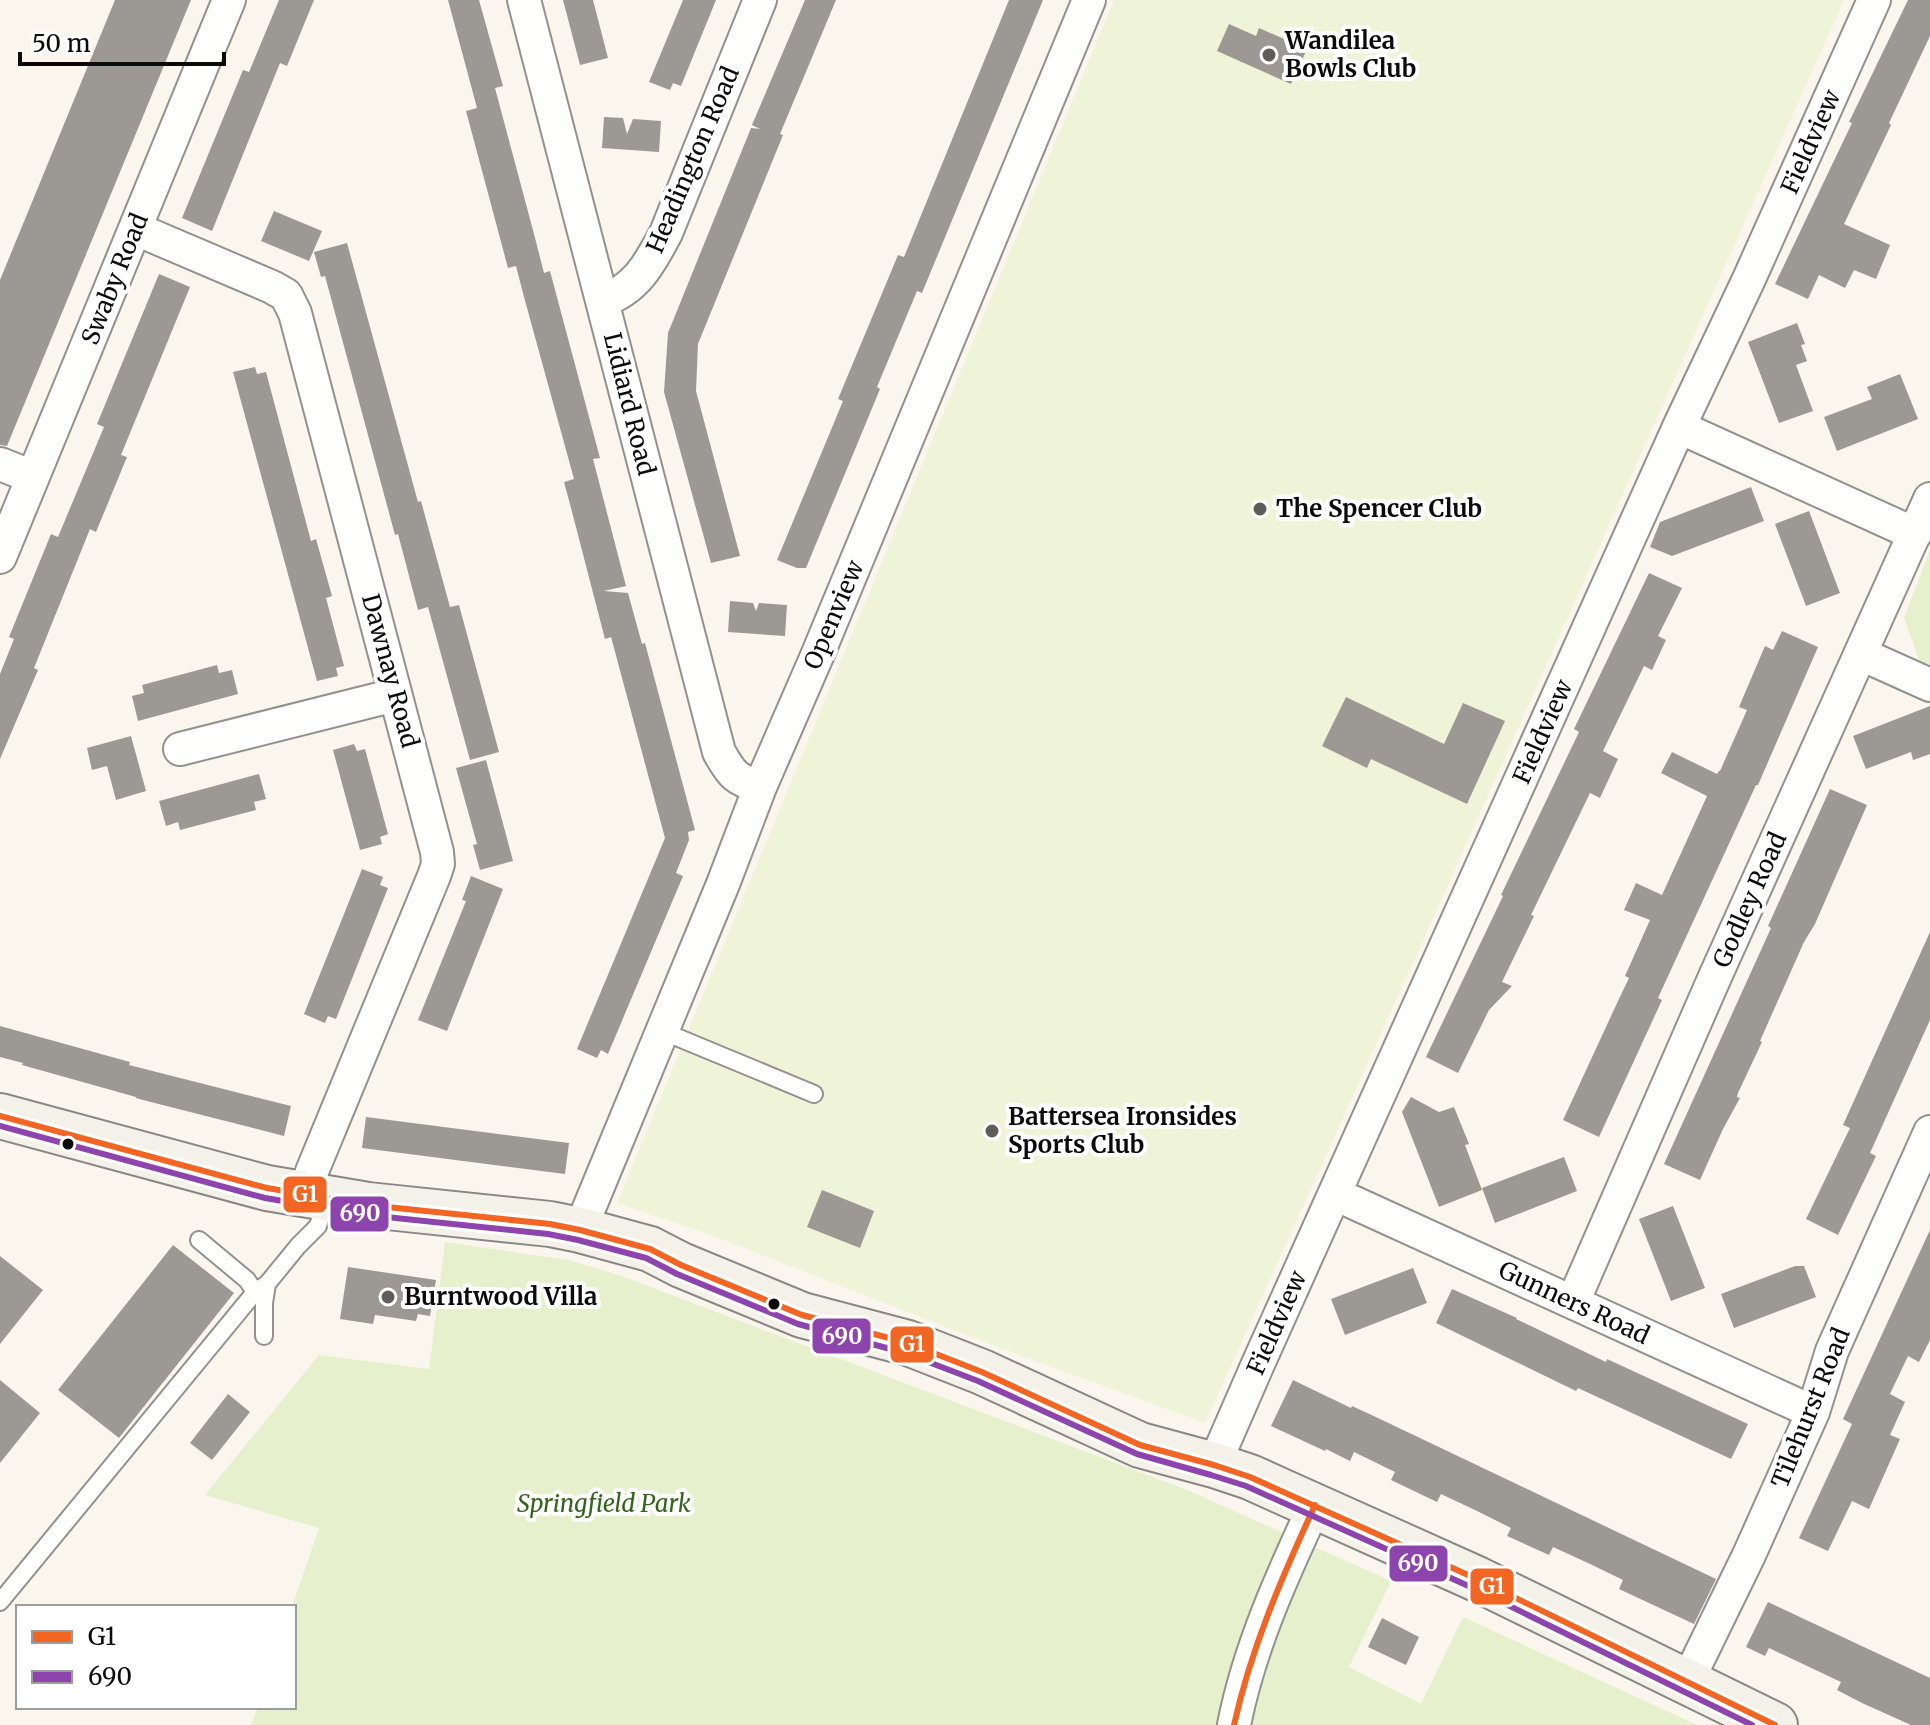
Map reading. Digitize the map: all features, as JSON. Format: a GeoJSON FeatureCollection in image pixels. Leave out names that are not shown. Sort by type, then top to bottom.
{"type":"FeatureCollection","features":[{"type":"Feature","properties":{"kind":"main road"},"geometry":{"type":"LineString","coordinates":[[0,1116],[267,1188],[368,1205],[550,1224],[650,1249],[705,1275],[706,1257],[801,1290],[823,1321],[880,1335],[905,1369],[1009,1409],[1032,1395],[1140,1445],[1250,1477],[1477,1579],[1775,1725]]}},
{"type":"Feature","properties":{"kind":"street","name":"Swaby Road"},"geometry":{"type":"LineString","coordinates":[[0,557],[229,0]]}},
{"type":"Feature","properties":{"kind":"street","name":"Lidiard Road"},"geometry":{"type":"LineString","coordinates":[[524,0],[719,752],[731,773],[760,787]]}},
{"type":"Feature","properties":{"kind":"street","name":"Headington Road"},"geometry":{"type":"LineString","coordinates":[[602,301],[618,295],[647,268],[666,233],[760,0]]}},
{"type":"Feature","properties":{"kind":"street","name":"Openview"},"geometry":{"type":"LineString","coordinates":[[580,1230],[760,787],[1089,0]]}},
{"type":"Feature","properties":{"kind":"street","name":"Fieldview"},"geometry":{"type":"LineString","coordinates":[[1214,1465],[1874,0]]}},
{"type":"Feature","properties":{"kind":"street","name":"Dawnay Road"},"geometry":{"type":"LineString","coordinates":[[136,229],[272,287],[286,295],[295,313],[437,852],[438,864],[434,876],[313,1169],[315,1197]]}},
{"type":"Feature","properties":{"kind":"street"},"geometry":{"type":"LineString","coordinates":[[1679,427],[1915,534]]}},
{"type":"Feature","properties":{"kind":"street"},"geometry":{"type":"LineString","coordinates":[[0,464],[33,477]]}},
{"type":"Feature","properties":{"kind":"street","name":"Godley Road"},"geometry":{"type":"LineString","coordinates":[[1573,1302],[1930,499]]}},
{"type":"Feature","properties":{"kind":"street"},"geometry":{"type":"LineString","coordinates":[[1861,654],[1930,685]]}},
{"type":"Feature","properties":{"kind":"street"},"geometry":{"type":"LineString","coordinates":[[180,749],[395,695]]}},
{"type":"Feature","properties":{"kind":"street","name":"Tilehurst Road"},"geometry":{"type":"LineString","coordinates":[[1687,1682],[1749,1555],[1813,1412],[1832,1351],[1930,1132]]}},
{"type":"Feature","properties":{"kind":"street","name":"Gunners Road"},"geometry":{"type":"LineString","coordinates":[[1335,1194],[1813,1412]]}},
{"type":"Feature","properties":{"kind":"street"},"geometry":{"type":"LineString","coordinates":[[1234,1725],[1253,1651],[1315,1505]]}},
{"type":"Feature","properties":{"kind":"lane"},"geometry":{"type":"LineString","coordinates":[[662,1031],[814,1094]]}},
{"type":"Feature","properties":{"kind":"lane"},"geometry":{"type":"LineString","coordinates":[[0,1602],[261,1288],[318,1226],[315,1197]]}},
{"type":"Feature","properties":{"kind":"lane"},"geometry":{"type":"LineString","coordinates":[[199,1240],[261,1288],[264,1336]]}},
{"type":"Feature","properties":{"kind":"green space","name":"The Spencer Club"},"geometry":{"type":"Polygon","coordinates":[[[1114,0],[1844,0],[1205,1423],[984,1342],[711,1235],[617,1203],[1114,0]]]}},
{"type":"Feature","properties":{"kind":"green space"},"geometry":{"type":"Polygon","coordinates":[[[1930,550],[1930,666],[1920,662],[1904,618],[1930,550]]]}},
{"type":"Feature","properties":{"kind":"green space","name":"Springfield Park"},"geometry":{"type":"Polygon","coordinates":[[[445,1242],[568,1260],[619,1275],[1187,1490],[1391,1581],[1349,1667],[1421,1704],[1463,1617],[1697,1725],[251,1725],[257,1709],[296,1709],[296,1605],[293,1605],[319,1528],[205,1495],[319,1355],[429,1369],[445,1242]]]}},
{"type":"Feature","properties":{"kind":"building"},"geometry":{"type":"Polygon","coordinates":[[[115,0],[191,0],[7,446],[0,445],[0,280],[115,0]]]}},
{"type":"Feature","properties":{"kind":"building"},"geometry":{"type":"Polygon","coordinates":[[[279,0],[314,0],[287,66],[280,63],[212,231],[182,218],[243,70],[249,72],[279,0]]]}},
{"type":"Feature","properties":{"kind":"building"},"geometry":{"type":"Polygon","coordinates":[[[448,0],[479,0],[503,86],[495,88],[544,273],[550,271],[600,458],[593,459],[626,586],[604,591],[628,593],[642,644],[645,643],[695,830],[688,832],[689,840],[676,873],[683,876],[608,1054],[601,1050],[597,1058],[577,1049],[665,838],[611,637],[605,639],[564,482],[574,479],[516,266],[508,268],[466,111],[477,108],[448,0]]]}},
{"type":"Feature","properties":{"kind":"building"},"geometry":{"type":"Polygon","coordinates":[[[563,0],[593,0],[608,58],[580,65],[563,0]]]}},
{"type":"Feature","properties":{"kind":"building"},"geometry":{"type":"Polygon","coordinates":[[[683,0],[716,0],[681,86],[673,83],[670,90],[649,82],[683,0]]]}},
{"type":"Feature","properties":{"kind":"building"},"geometry":{"type":"Polygon","coordinates":[[[805,0],[836,0],[698,344],[696,391],[740,556],[711,563],[664,392],[668,333],[751,128],[760,129],[752,125],[805,0]]]}},
{"type":"Feature","properties":{"kind":"building"},"geometry":{"type":"Polygon","coordinates":[[[1009,0],[1043,0],[922,293],[917,291],[806,568],[797,568],[777,560],[843,401],[838,399],[898,255],[904,257],[1009,0]]]}},
{"type":"Feature","properties":{"kind":"building"},"geometry":{"type":"Polygon","coordinates":[[[1908,0],[1930,0],[1930,36],[1844,224],[1890,245],[1876,279],[1854,270],[1845,288],[1819,275],[1808,299],[1775,284],[1908,0]]]}},
{"type":"Feature","properties":{"kind":"building"},"geometry":{"type":"Polygon","coordinates":[[[1229,24],[1256,36],[1259,28],[1307,49],[1291,84],[1217,51],[1229,24]]]}},
{"type":"Feature","properties":{"kind":"building"},"geometry":{"type":"Polygon","coordinates":[[[604,117],[623,118],[627,134],[633,119],[661,121],[659,152],[602,148],[604,117]]]}},
{"type":"Feature","properties":{"kind":"building"},"geometry":{"type":"Polygon","coordinates":[[[274,211],[322,231],[309,261],[261,241],[274,211]]]}},
{"type":"Feature","properties":{"kind":"building"},"geometry":{"type":"Polygon","coordinates":[[[347,243],[418,502],[421,501],[450,607],[459,605],[499,752],[470,760],[428,607],[418,610],[325,276],[321,277],[314,252],[347,243]]]}},
{"type":"Feature","properties":{"kind":"building"},"geometry":{"type":"Polygon","coordinates":[[[159,274],[190,287],[121,455],[127,457],[96,532],[90,529],[34,668],[38,670],[0,759],[0,674],[14,639],[9,637],[51,534],[58,537],[104,427],[97,424],[159,274]]]}},
{"type":"Feature","properties":{"kind":"building"},"geometry":{"type":"Polygon","coordinates":[[[1797,323],[1807,361],[1796,365],[1813,411],[1779,423],[1748,342],[1797,323]]]}},
{"type":"Feature","properties":{"kind":"building"},"geometry":{"type":"Polygon","coordinates":[[[255,367],[257,374],[266,372],[311,541],[316,539],[332,596],[326,598],[344,666],[336,668],[338,676],[317,681],[233,372],[255,367]]]}},
{"type":"Feature","properties":{"kind":"building"},"geometry":{"type":"Polygon","coordinates":[[[1900,374],[1918,419],[1837,451],[1824,417],[1872,399],[1867,387],[1900,374]]]}},
{"type":"Feature","properties":{"kind":"building"},"geometry":{"type":"Polygon","coordinates":[[[1751,487],[1764,521],[1672,556],[1650,547],[1660,522],[1751,487]]]}},
{"type":"Feature","properties":{"kind":"building"},"geometry":{"type":"Polygon","coordinates":[[[1809,511],[1840,593],[1806,606],[1775,524],[1809,511]]]}},
{"type":"Feature","properties":{"kind":"building"},"geometry":{"type":"Polygon","coordinates":[[[1649,573],[1682,588],[1658,636],[1666,640],[1652,670],[1644,666],[1603,751],[1618,759],[1600,798],[1590,793],[1531,915],[1534,916],[1502,982],[1512,986],[1489,1010],[1458,1073],[1426,1057],[1579,732],[1574,729],[1649,573]]]}},
{"type":"Feature","properties":{"kind":"building"},"geometry":{"type":"Polygon","coordinates":[[[730,601],[753,603],[756,611],[759,603],[787,605],[785,636],[728,632],[730,601]]]}},
{"type":"Feature","properties":{"kind":"building"},"geometry":{"type":"Polygon","coordinates":[[[1782,631],[1818,647],[1758,785],[1658,998],[1662,1000],[1599,1137],[1563,1120],[1629,978],[1625,976],[1650,920],[1624,910],[1636,883],[1662,895],[1707,796],[1661,773],[1672,752],[1717,774],[1720,771],[1747,710],[1739,707],[1765,646],[1773,650],[1782,631]]]}},
{"type":"Feature","properties":{"kind":"building"},"geometry":{"type":"Polygon","coordinates":[[[217,665],[219,673],[232,670],[238,694],[138,721],[132,696],[144,693],[142,685],[217,665]]]}},
{"type":"Feature","properties":{"kind":"building"},"geometry":{"type":"Polygon","coordinates":[[[1346,697],[1444,744],[1463,703],[1505,721],[1467,804],[1371,759],[1367,768],[1322,746],[1346,697]]]}},
{"type":"Feature","properties":{"kind":"building"},"geometry":{"type":"Polygon","coordinates":[[[1930,706],[1930,754],[1913,760],[1911,752],[1866,769],[1853,736],[1930,706]]]}},
{"type":"Feature","properties":{"kind":"building"},"geometry":{"type":"Polygon","coordinates":[[[131,736],[146,791],[116,800],[107,766],[92,770],[87,748],[131,736]]]}},
{"type":"Feature","properties":{"kind":"building"},"geometry":{"type":"Polygon","coordinates":[[[354,744],[357,751],[365,749],[388,834],[380,837],[382,844],[360,850],[333,750],[354,744]]]}},
{"type":"Feature","properties":{"kind":"building"},"geometry":{"type":"Polygon","coordinates":[[[486,760],[513,861],[480,870],[473,845],[477,844],[456,768],[486,760]]]}},
{"type":"Feature","properties":{"kind":"building"},"geometry":{"type":"Polygon","coordinates":[[[259,774],[266,799],[254,802],[256,810],[180,830],[178,822],[166,826],[159,801],[259,774]]]}},
{"type":"Feature","properties":{"kind":"building"},"geometry":{"type":"Polygon","coordinates":[[[1830,789],[1867,805],[1760,1041],[1738,1093],[1737,1097],[1740,1098],[1700,1180],[1664,1164],[1830,789]]]}},
{"type":"Feature","properties":{"kind":"building"},"geometry":{"type":"Polygon","coordinates":[[[362,869],[383,877],[380,885],[388,888],[336,1019],[328,1016],[325,1023],[304,1014],[362,869]]]}},
{"type":"Feature","properties":{"kind":"building"},"geometry":{"type":"Polygon","coordinates":[[[471,876],[503,889],[447,1031],[418,1020],[466,901],[462,900],[471,876]]]}},
{"type":"Feature","properties":{"kind":"building"},"geometry":{"type":"Polygon","coordinates":[[[1930,932],[1930,1020],[1870,1153],[1876,1156],[1838,1235],[1806,1219],[1850,1128],[1843,1125],[1930,932]]]}},
{"type":"Feature","properties":{"kind":"building"},"geometry":{"type":"Polygon","coordinates":[[[0,1026],[130,1062],[129,1065],[291,1106],[284,1136],[143,1100],[0,1057],[0,1026]]]}},
{"type":"Feature","properties":{"kind":"building"},"geometry":{"type":"Polygon","coordinates":[[[1411,1097],[1439,1112],[1454,1107],[1482,1190],[1439,1207],[1402,1112],[1411,1097]]]}},
{"type":"Feature","properties":{"kind":"building"},"geometry":{"type":"Polygon","coordinates":[[[366,1117],[569,1143],[565,1174],[362,1148],[366,1117]]]}},
{"type":"Feature","properties":{"kind":"building"},"geometry":{"type":"Polygon","coordinates":[[[1564,1157],[1577,1191],[1495,1223],[1482,1188],[1564,1157]]]}},
{"type":"Feature","properties":{"kind":"building"},"geometry":{"type":"Polygon","coordinates":[[[822,1190],[874,1211],[860,1248],[807,1227],[822,1190]]]}},
{"type":"Feature","properties":{"kind":"building"},"geometry":{"type":"Polygon","coordinates":[[[1673,1206],[1705,1288],[1671,1301],[1639,1219],[1673,1206]]]}},
{"type":"Feature","properties":{"kind":"building"},"geometry":{"type":"Polygon","coordinates":[[[1930,1230],[1930,1340],[1919,1362],[1908,1356],[1890,1394],[1905,1402],[1890,1435],[1900,1439],[1869,1509],[1852,1501],[1828,1551],[1799,1538],[1852,1424],[1843,1419],[1930,1230]]]}},
{"type":"Feature","properties":{"kind":"building"},"geometry":{"type":"Polygon","coordinates":[[[173,1245],[234,1293],[119,1438],[58,1390],[173,1245]]]}},
{"type":"Feature","properties":{"kind":"building"},"geometry":{"type":"Polygon","coordinates":[[[0,1256],[43,1290],[0,1344],[0,1256]]]}},
{"type":"Feature","properties":{"kind":"building"},"geometry":{"type":"Polygon","coordinates":[[[1795,1266],[1804,1266],[1816,1297],[1734,1328],[1721,1294],[1795,1266]]]}},
{"type":"Feature","properties":{"kind":"building","name":"Burntwood Villa"},"geometry":{"type":"Polygon","coordinates":[[[348,1267],[436,1280],[430,1316],[418,1314],[416,1321],[375,1315],[373,1324],[340,1319],[348,1267]]]}},
{"type":"Feature","properties":{"kind":"building"},"geometry":{"type":"Polygon","coordinates":[[[1413,1268],[1427,1303],[1345,1335],[1331,1299],[1413,1268]]]}},
{"type":"Feature","properties":{"kind":"building"},"geometry":{"type":"Polygon","coordinates":[[[1452,1289],[1606,1362],[1607,1359],[1748,1424],[1731,1459],[1578,1388],[1576,1391],[1436,1323],[1452,1289]]]}},
{"type":"Feature","properties":{"kind":"building"},"geometry":{"type":"Polygon","coordinates":[[[0,1380],[40,1413],[0,1463],[0,1380]]]}},
{"type":"Feature","properties":{"kind":"building"},"geometry":{"type":"Polygon","coordinates":[[[1293,1380],[1716,1579],[1694,1624],[1619,1589],[1623,1580],[1588,1563],[1553,1547],[1549,1555],[1507,1536],[1511,1528],[1477,1511],[1441,1494],[1437,1502],[1391,1480],[1395,1472],[1354,1452],[1350,1461],[1271,1426],[1293,1380]]]}},
{"type":"Feature","properties":{"kind":"building"},"geometry":{"type":"Polygon","coordinates":[[[228,1394],[250,1412],[212,1460],[190,1443],[228,1394]]]}},
{"type":"Feature","properties":{"kind":"building"},"geometry":{"type":"Polygon","coordinates":[[[1768,1602],[1930,1678],[1930,1725],[1911,1725],[1862,1703],[1837,1690],[1841,1682],[1769,1648],[1765,1656],[1746,1647],[1768,1602]]]}},
{"type":"Feature","properties":{"kind":"building"},"geometry":{"type":"Polygon","coordinates":[[[1382,1618],[1419,1637],[1406,1665],[1368,1647],[1382,1618]]]}},
{"type":"Feature","properties":{"kind":"transit line","name":"G1"},"geometry":{"type":"LineString","coordinates":[[0,1116],[267,1188],[368,1205],[550,1224],[650,1249],[802,1315],[908,1343],[982,1372],[1140,1445],[1250,1477],[1477,1579],[1775,1725]]}},
{"type":"Feature","properties":{"kind":"transit line","name":"690"},"geometry":{"type":"LineString","coordinates":[[0,1126],[265,1198],[367,1215],[548,1234],[646,1258],[798,1324],[905,1353],[978,1381],[1137,1454],[1246,1486],[1473,1588],[1752,1725]]}},
{"type":"Feature","properties":{"kind":"transit line","name":"G1"},"geometry":{"type":"LineString","coordinates":[[1234,1725],[1258,1641],[1315,1505]]}},
{"type":"Feature","properties":{"kind":"place","name":"Wandilea Bowls Club"},"geometry":{"type":"Point","coordinates":[1269,55]}},
{"type":"Feature","properties":{"kind":"place","name":"The Spencer Club"},"geometry":{"type":"Point","coordinates":[1260,509]}},
{"type":"Feature","properties":{"kind":"place","name":"Battersea Ironsides Sports Club"},"geometry":{"type":"Point","coordinates":[992,1131]}},
{"type":"Feature","properties":{"kind":"place","name":"Burntwood Villa"},"geometry":{"type":"Point","coordinates":[388,1297]}}]}
